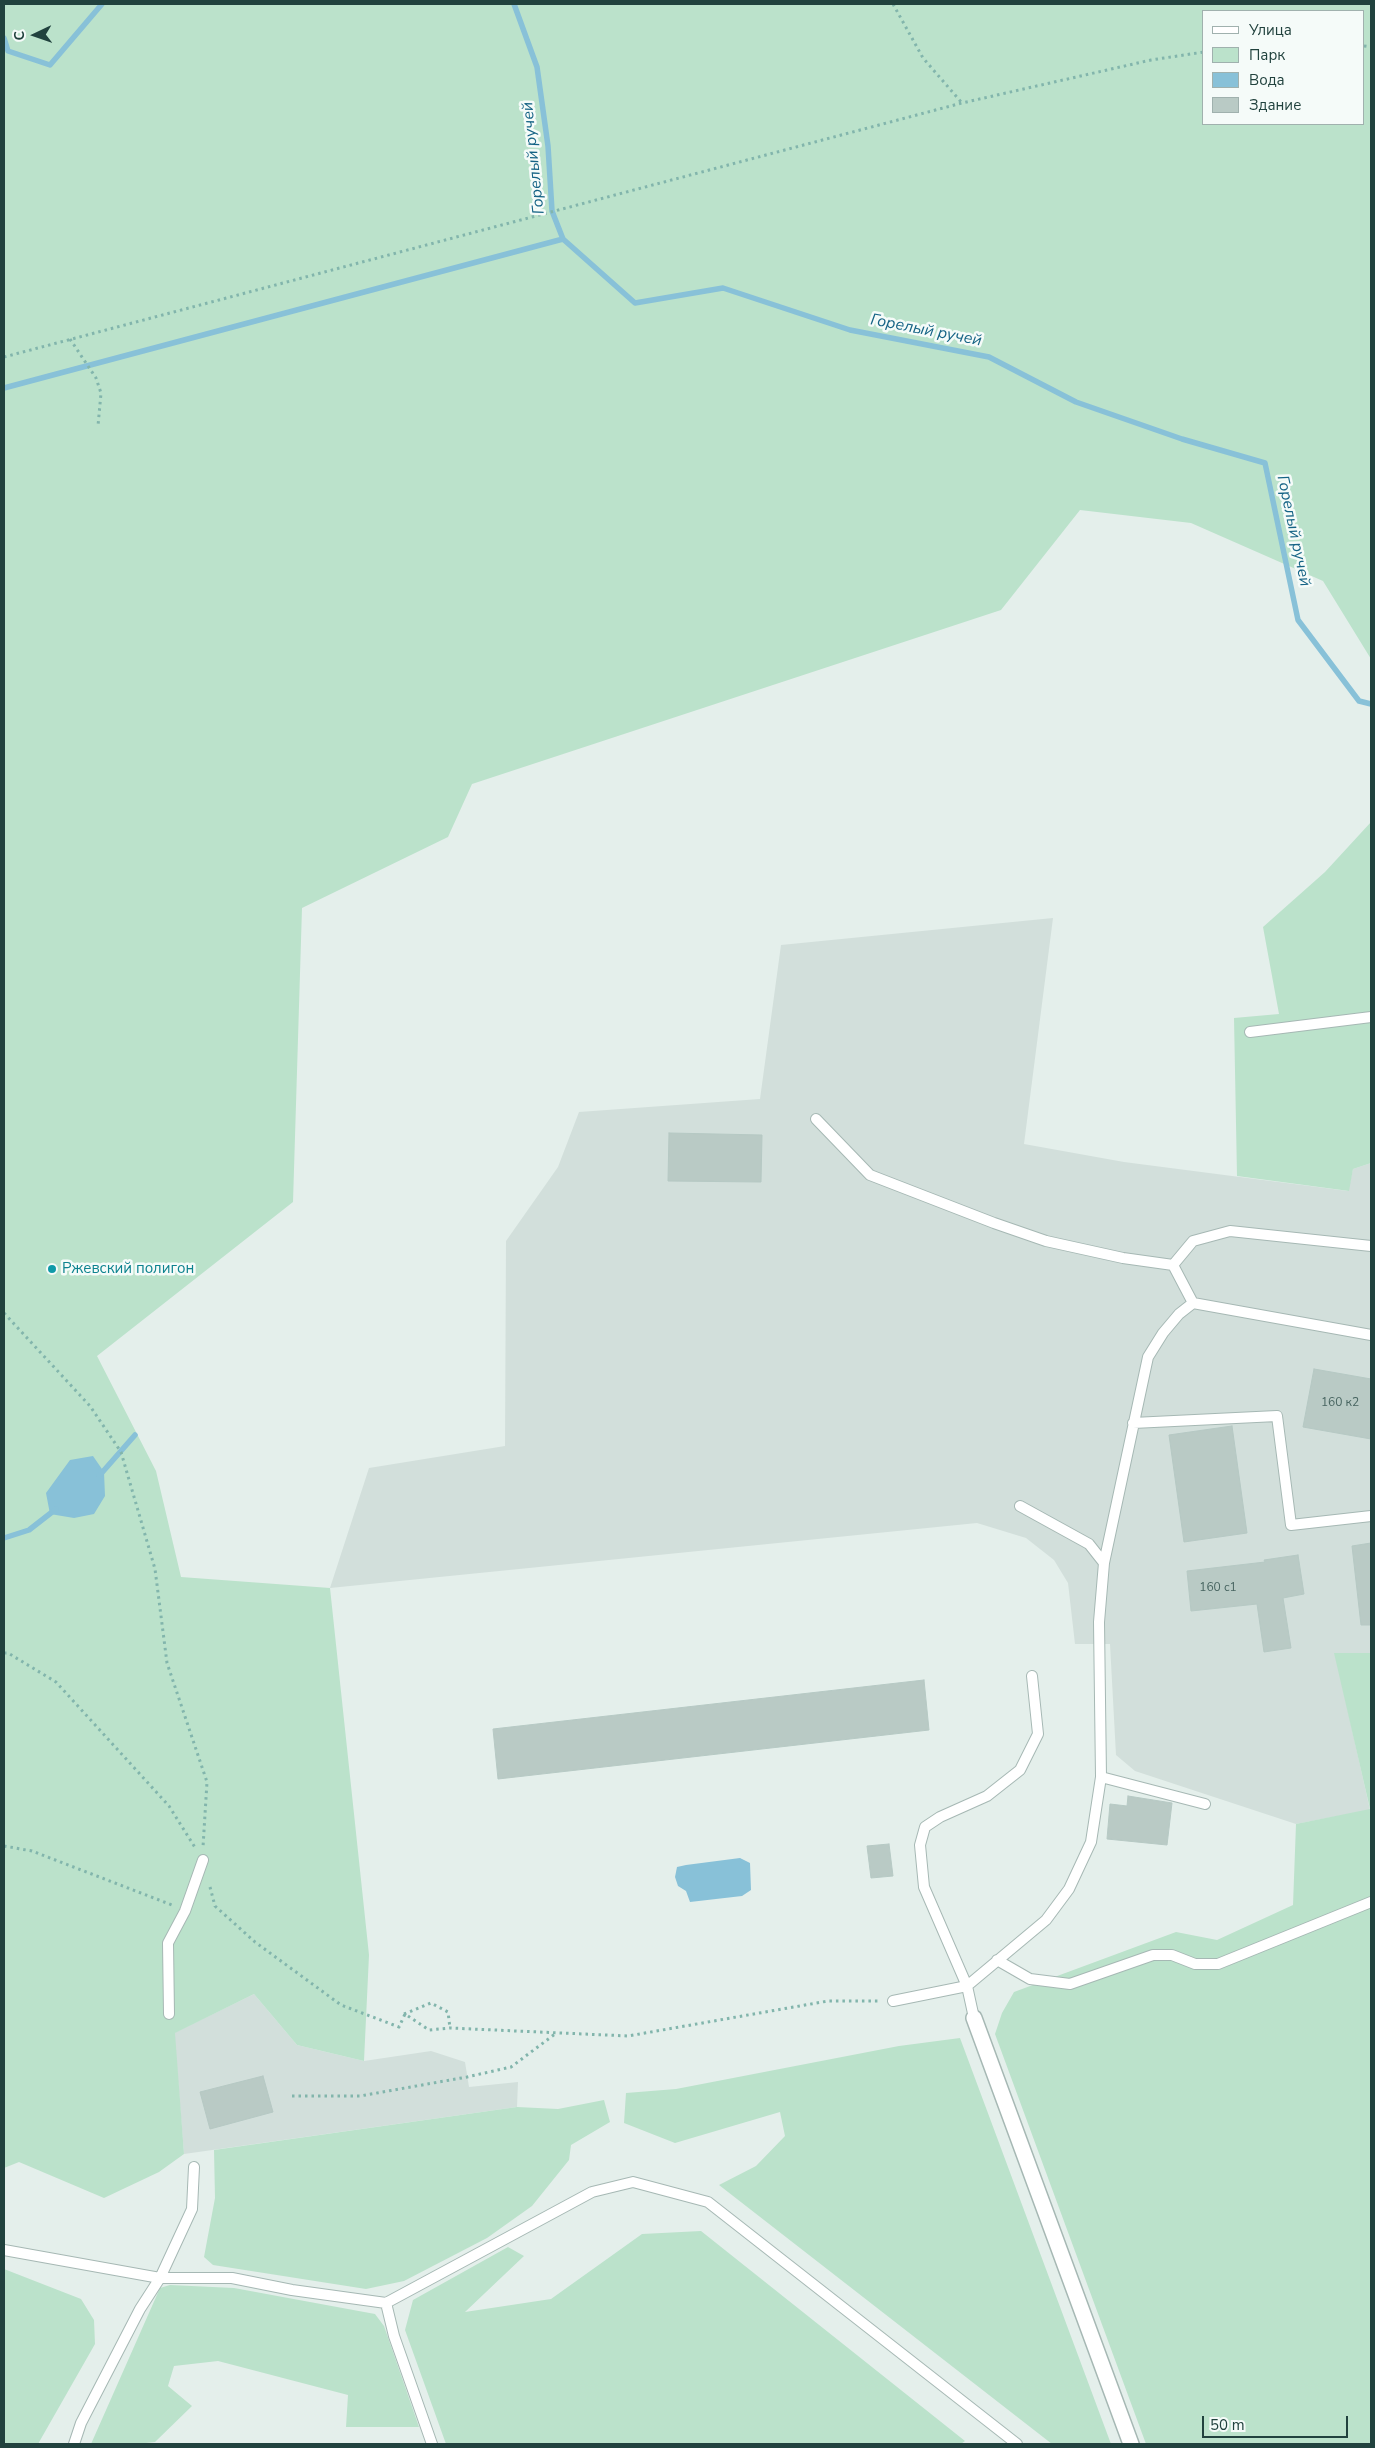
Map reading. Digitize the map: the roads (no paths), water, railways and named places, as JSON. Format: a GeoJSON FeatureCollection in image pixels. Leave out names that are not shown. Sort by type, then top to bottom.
{"type":"FeatureCollection","features":[{"type":"Feature","properties":{"kind":"street"},"geometry":{"type":"LineString","coordinates":[[974,2018],[1131,2444]]}},
{"type":"Feature","properties":{"kind":"lane"},"geometry":{"type":"LineString","coordinates":[[1250,1032],[1371,1017]]}},
{"type":"Feature","properties":{"kind":"lane"},"geometry":{"type":"LineString","coordinates":[[816,1119],[870,1175],[994,1224],[1046,1241],[1123,1258],[1174,1265]]}},
{"type":"Feature","properties":{"kind":"lane"},"geometry":{"type":"LineString","coordinates":[[1174,1265],[1193,1241],[1230,1231],[1371,1246]]}},
{"type":"Feature","properties":{"kind":"lane"},"geometry":{"type":"LineString","coordinates":[[1174,1265],[1193,1303]]}},
{"type":"Feature","properties":{"kind":"lane"},"geometry":{"type":"LineString","coordinates":[[892,2001],[967,1986],[1046,1920],[1069,1888],[1091,1842],[1101,1777],[1099,1622],[1104,1563],[1148,1357],[1179,1314],[1193,1303],[1371,1335]]}},
{"type":"Feature","properties":{"kind":"lane"},"geometry":{"type":"LineString","coordinates":[[1133,1423],[1277,1416],[1291,1526],[1371,1516]]}},
{"type":"Feature","properties":{"kind":"lane"},"geometry":{"type":"LineString","coordinates":[[1020,1506],[1088,1544],[1104,1563]]}},
{"type":"Feature","properties":{"kind":"lane"},"geometry":{"type":"LineString","coordinates":[[974,2018],[967,1986],[924,1887],[920,1845],[925,1828],[940,1817],[986,1796],[1020,1770],[1038,1734],[1032,1676]]}},
{"type":"Feature","properties":{"kind":"lane"},"geometry":{"type":"LineString","coordinates":[[1101,1777],[1205,1804]]}},
{"type":"Feature","properties":{"kind":"lane"},"geometry":{"type":"LineString","coordinates":[[169,2014],[168,1943],[186,1911],[203,1860]]}},
{"type":"Feature","properties":{"kind":"lane"},"geometry":{"type":"LineString","coordinates":[[998,1960],[1030,1979],[1070,1984],[1153,1955],[1172,1955],[1194,1964],[1218,1964],[1371,1902]]}},
{"type":"Feature","properties":{"kind":"lane"},"geometry":{"type":"LineString","coordinates":[[74,2444],[86,2414],[140,2309],[160,2278],[192,2209],[194,2167]]}},
{"type":"Feature","properties":{"kind":"lane"},"geometry":{"type":"LineString","coordinates":[[4,2250],[160,2278],[232,2278],[292,2290],[386,2304],[592,2192],[633,2182],[708,2202],[1017,2444]]}},
{"type":"Feature","properties":{"kind":"lane"},"geometry":{"type":"LineString","coordinates":[[386,2304],[394,2336],[432,2444]]}},
{"type":"Feature","properties":{"kind":"water"},"geometry":{"type":"Polygon","coordinates":[[[93,1456],[104,1472],[105,1496],[94,1514],[74,1518],[50,1514],[46,1493],[70,1460],[93,1456]]]}},
{"type":"Feature","properties":{"kind":"water"},"geometry":{"type":"Polygon","coordinates":[[[740,1858],[750,1863],[751,1890],[742,1896],[690,1902],[686,1891],[678,1886],[675,1877],[677,1867],[740,1858]]]}},
{"type":"Feature","properties":{"kind":"waterway","name":"Горелый ручей"},"geometry":{"type":"LineString","coordinates":[[4,38],[8,51],[50,65],[102,4]]}},
{"type":"Feature","properties":{"kind":"waterway","name":"Горелый ручей"},"geometry":{"type":"LineString","coordinates":[[514,4],[537,67],[548,146],[552,211],[563,239],[635,303],[723,288],[850,330],[989,357],[1076,402],[1182,439],[1265,463],[1298,620],[1359,701],[1371,704]]}},
{"type":"Feature","properties":{"kind":"waterway"},"geometry":{"type":"LineString","coordinates":[[4,388],[563,239]]}},
{"type":"Feature","properties":{"kind":"waterway"},"geometry":{"type":"LineString","coordinates":[[99,1476],[135,1435]]}},
{"type":"Feature","properties":{"kind":"waterway"},"geometry":{"type":"LineString","coordinates":[[4,1538],[29,1530],[56,1509]]}},
{"type":"Feature","properties":{"kind":"place","name":"Ржевский полигон"},"geometry":{"type":"Point","coordinates":[52,1269]}}]}
